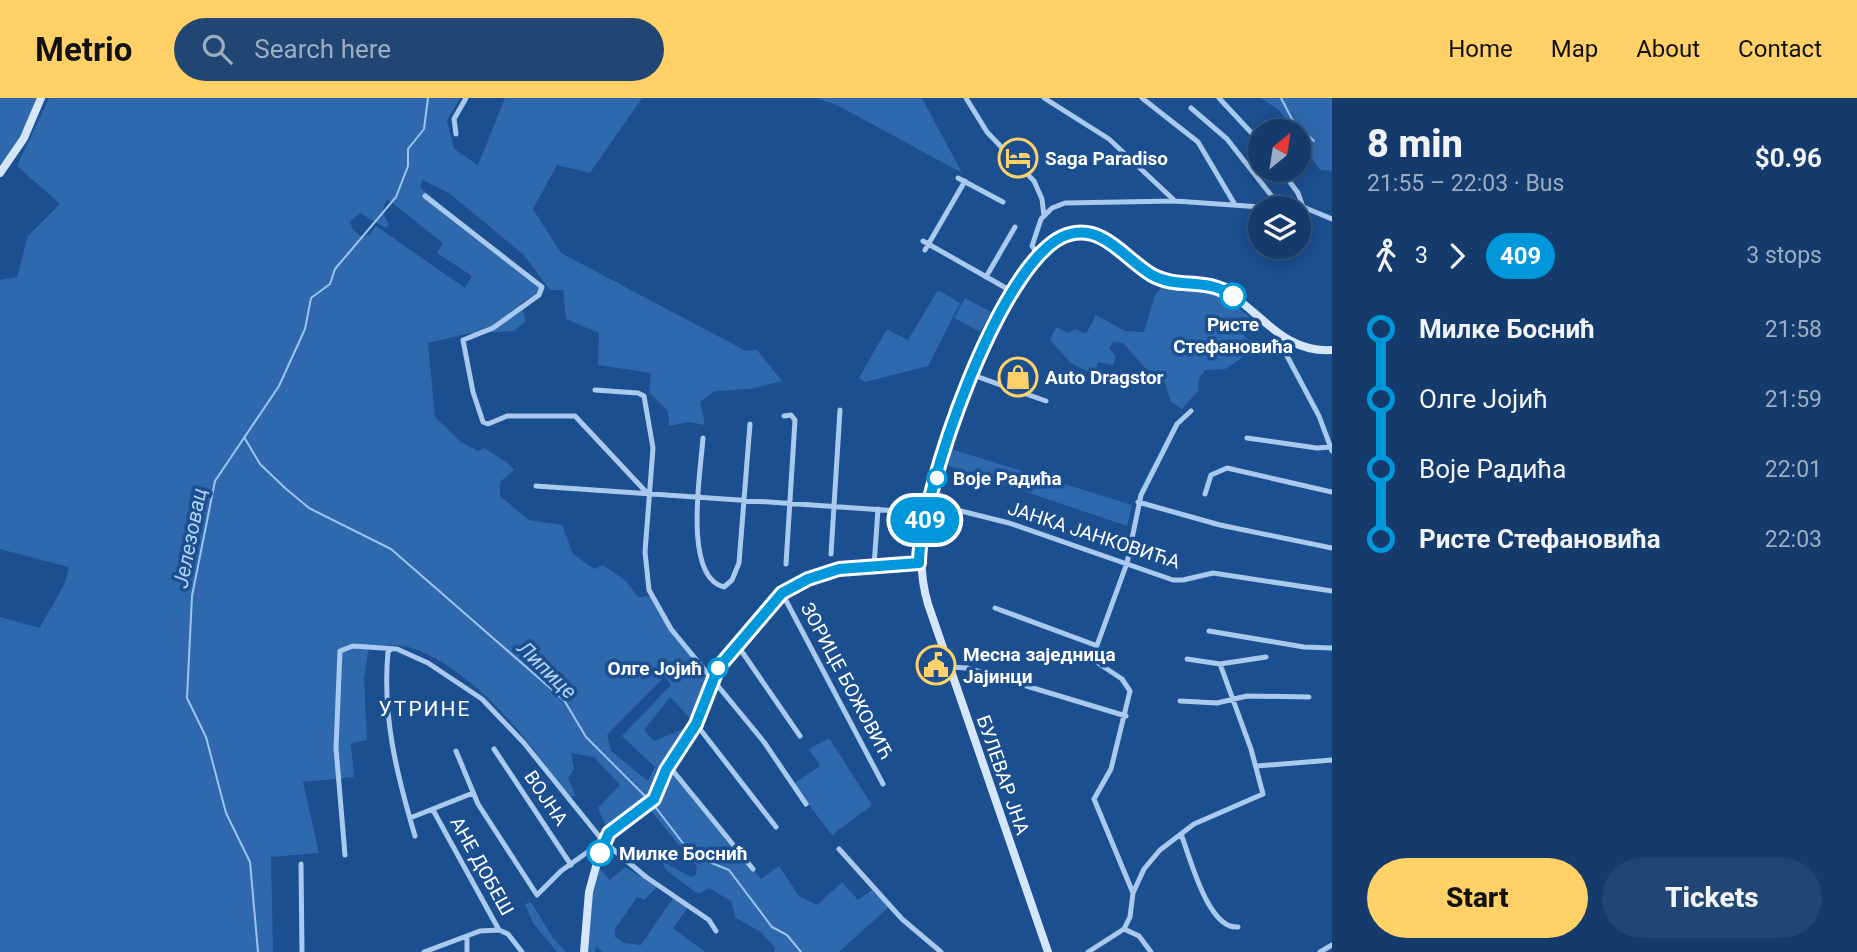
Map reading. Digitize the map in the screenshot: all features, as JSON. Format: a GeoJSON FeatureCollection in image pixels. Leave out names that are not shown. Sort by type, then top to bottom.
{"type":"FeatureCollection","features":[{"type":"Feature","properties":{"kind":"main road"},"geometry":{"type":"LineString","coordinates":[[0,173],[24,138],[41,98]]}},
{"type":"Feature","properties":{"kind":"main road","name":"БУЛЕВАР ЈНА"},"geometry":{"type":"LineString","coordinates":[[1048,952],[949,667],[923,587],[919,563],[929,503],[970,374],[986,337],[1039,255],[1051,242],[1070,234],[1095,235],[1159,278],[1209,283],[1226,291],[1288,341],[1302,347],[1332,350]]}},
{"type":"Feature","properties":{"kind":"main road"},"geometry":{"type":"LineString","coordinates":[[584,952],[589,892],[603,841],[617,826],[651,802],[668,766],[696,724],[712,681],[782,593],[829,571],[919,563]]}},
{"type":"Feature","properties":{"kind":"street"},"geometry":{"type":"LineString","coordinates":[[456,134],[454,119],[466,98]]}},
{"type":"Feature","properties":{"kind":"street"},"geometry":{"type":"LineString","coordinates":[[966,98],[987,132],[1034,181],[1042,199],[1044,216]]}},
{"type":"Feature","properties":{"kind":"street"},"geometry":{"type":"LineString","coordinates":[[1044,98],[1109,139],[1175,201]]}},
{"type":"Feature","properties":{"kind":"street"},"geometry":{"type":"LineString","coordinates":[[1142,98],[1201,144],[1234,203]]}},
{"type":"Feature","properties":{"kind":"street"},"geometry":{"type":"LineString","coordinates":[[1219,98],[1248,129]]}},
{"type":"Feature","properties":{"kind":"street"},"geometry":{"type":"LineString","coordinates":[[1191,108],[1227,139],[1269,196]]}},
{"type":"Feature","properties":{"kind":"street"},"geometry":{"type":"LineString","coordinates":[[1003,202],[961,180],[925,245],[1013,292]]}},
{"type":"Feature","properties":{"kind":"street"},"geometry":{"type":"LineString","coordinates":[[425,196],[542,287],[539,295],[493,328],[463,340],[473,392],[483,422],[488,424],[507,416],[575,416],[648,494]]}},
{"type":"Feature","properties":{"kind":"street"},"geometry":{"type":"LineString","coordinates":[[1039,255],[1033,249],[1032,239],[1044,216],[1059,205],[1078,201],[1248,205]]}},
{"type":"Feature","properties":{"kind":"street"},"geometry":{"type":"LineString","coordinates":[[1311,210],[1332,219]]}},
{"type":"Feature","properties":{"kind":"street"},"geometry":{"type":"LineString","coordinates":[[986,277],[1015,227]]}},
{"type":"Feature","properties":{"kind":"street"},"geometry":{"type":"LineString","coordinates":[[1247,438],[1331,449],[1319,416],[1287,356],[1288,341]]}},
{"type":"Feature","properties":{"kind":"street"},"geometry":{"type":"LineString","coordinates":[[970,374],[1046,401]]}},
{"type":"Feature","properties":{"kind":"street"},"geometry":{"type":"LineString","coordinates":[[595,390],[638,393],[644,396],[653,448],[645,564],[649,590],[664,621],[764,742],[806,804]]}},
{"type":"Feature","properties":{"kind":"street"},"geometry":{"type":"LineString","coordinates":[[831,554],[840,410]]}},
{"type":"Feature","properties":{"kind":"street"},"geometry":{"type":"LineString","coordinates":[[1133,892],[1094,799],[1111,769],[1130,691],[1122,678],[1093,661],[1095,645],[1127,563],[1138,502],[1177,424],[1191,411]]}},
{"type":"Feature","properties":{"kind":"street"},"geometry":{"type":"LineString","coordinates":[[784,416],[791,415],[794,420],[786,564]]}},
{"type":"Feature","properties":{"kind":"street"},"geometry":{"type":"LineString","coordinates":[[703,438],[699,554],[708,574],[719,586],[728,584],[738,567],[750,424]]}},
{"type":"Feature","properties":{"kind":"street"},"geometry":{"type":"LineString","coordinates":[[1205,494],[1211,475],[1227,468],[1332,492]]}},
{"type":"Feature","properties":{"kind":"street"},"geometry":{"type":"LineString","coordinates":[[536,486],[927,513]]}},
{"type":"Feature","properties":{"kind":"street"},"geometry":{"type":"LineString","coordinates":[[1138,502],[1220,525],[1332,548]]}},
{"type":"Feature","properties":{"kind":"street","name":"ЈАНКА ЈАНКОВИЋА"},"geometry":{"type":"LineString","coordinates":[[929,503],[987,516],[1180,581],[1213,573],[1332,591]]}},
{"type":"Feature","properties":{"kind":"street"},"geometry":{"type":"LineString","coordinates":[[874,566],[878,509]]}},
{"type":"Feature","properties":{"kind":"street","name":"ЗОРИЦЕ БОЖОВИЋ"},"geometry":{"type":"LineString","coordinates":[[782,593],[883,784]]}},
{"type":"Feature","properties":{"kind":"street"},"geometry":{"type":"LineString","coordinates":[[995,608],[1095,645]]}},
{"type":"Feature","properties":{"kind":"street"},"geometry":{"type":"LineString","coordinates":[[1209,631],[1304,647],[1332,648]]}},
{"type":"Feature","properties":{"kind":"street"},"geometry":{"type":"LineString","coordinates":[[345,855],[336,748],[340,649],[364,646],[391,649],[428,663],[492,708],[603,841],[646,877],[709,920],[716,931]]}},
{"type":"Feature","properties":{"kind":"street"},"geometry":{"type":"LineString","coordinates":[[738,646],[800,736]]}},
{"type":"Feature","properties":{"kind":"street"},"geometry":{"type":"LineString","coordinates":[[391,649],[385,686],[387,717],[415,836]]}},
{"type":"Feature","properties":{"kind":"street"},"geometry":{"type":"LineString","coordinates":[[1187,659],[1220,664],[1266,657]]}},
{"type":"Feature","properties":{"kind":"street"},"geometry":{"type":"LineString","coordinates":[[1088,952],[1124,929],[1130,917],[1133,892],[1147,862],[1181,834],[1206,818],[1262,796],[1264,791],[1257,766],[1220,664]]}},
{"type":"Feature","properties":{"kind":"street"},"geometry":{"type":"LineString","coordinates":[[949,667],[967,668],[1126,716]]}},
{"type":"Feature","properties":{"kind":"street"},"geometry":{"type":"LineString","coordinates":[[1180,701],[1217,703],[1247,696],[1309,697]]}},
{"type":"Feature","properties":{"kind":"street"},"geometry":{"type":"LineString","coordinates":[[696,724],[776,827]]}},
{"type":"Feature","properties":{"kind":"street","name":"ВОЈНА"},"geometry":{"type":"LineString","coordinates":[[494,749],[571,864]]}},
{"type":"Feature","properties":{"kind":"street"},"geometry":{"type":"LineString","coordinates":[[456,751],[472,793],[535,893],[540,895],[559,872],[603,841]]}},
{"type":"Feature","properties":{"kind":"street"},"geometry":{"type":"LineString","coordinates":[[1257,766],[1332,760]]}},
{"type":"Feature","properties":{"kind":"street"},"geometry":{"type":"LineString","coordinates":[[668,766],[753,869]]}},
{"type":"Feature","properties":{"kind":"street"},"geometry":{"type":"LineString","coordinates":[[433,810],[472,793]]}},
{"type":"Feature","properties":{"kind":"street","name":"АНЕ ДОБЕШ"},"geometry":{"type":"LineString","coordinates":[[410,818],[433,810],[499,930],[508,934],[522,952]]}},
{"type":"Feature","properties":{"kind":"street"},"geometry":{"type":"LineString","coordinates":[[1181,834],[1212,912],[1227,926],[1238,927]]}},
{"type":"Feature","properties":{"kind":"street"},"geometry":{"type":"LineString","coordinates":[[839,849],[898,915],[941,952]]}},
{"type":"Feature","properties":{"kind":"street"},"geometry":{"type":"LineString","coordinates":[[301,864],[302,952]]}},
{"type":"Feature","properties":{"kind":"street"},"geometry":{"type":"LineString","coordinates":[[1124,929],[1139,936],[1151,952]]}},
{"type":"Feature","properties":{"kind":"street"},"geometry":{"type":"LineString","coordinates":[[424,952],[467,936],[499,930]]}},
{"type":"Feature","properties":{"kind":"street"},"geometry":{"type":"LineString","coordinates":[[467,936],[467,952]]}},
{"type":"Feature","properties":{"kind":"street"},"geometry":{"type":"LineString","coordinates":[[1320,952],[1332,945]]}},
{"type":"Feature","properties":{"kind":"shaded area"},"geometry":{"type":"Polygon","coordinates":[[[0,98],[36,98],[24,131],[0,165],[0,98]]]}},
{"type":"Feature","properties":{"kind":"shaded area"},"geometry":{"type":"Polygon","coordinates":[[[49,98],[460,98],[447,121],[454,149],[478,165],[505,98],[642,98],[590,173],[557,165],[533,209],[561,253],[746,351],[757,350],[782,381],[750,389],[715,391],[700,402],[705,425],[688,422],[669,426],[668,411],[649,392],[651,373],[598,365],[599,333],[566,319],[563,290],[550,290],[524,255],[449,193],[423,180],[420,187],[540,287],[540,293],[521,303],[526,321],[514,331],[466,334],[428,343],[435,417],[461,442],[478,451],[484,448],[514,470],[500,482],[500,496],[529,520],[562,525],[573,554],[594,569],[603,565],[626,581],[638,597],[649,596],[712,682],[696,724],[669,766],[761,879],[779,866],[799,896],[817,905],[842,882],[858,900],[875,888],[890,906],[839,952],[774,952],[775,948],[761,932],[736,918],[731,901],[709,888],[698,894],[665,869],[662,861],[691,877],[696,875],[697,867],[647,806],[655,798],[662,779],[644,804],[607,829],[598,808],[620,785],[594,757],[571,753],[574,769],[568,778],[576,796],[568,796],[519,731],[480,691],[459,674],[412,648],[369,645],[364,679],[367,740],[351,743],[354,777],[303,782],[319,853],[271,857],[273,952],[0,952],[0,617],[40,628],[62,589],[68,567],[0,549],[0,280],[17,277],[28,236],[60,204],[17,166],[49,98]],[[387,199],[382,211],[389,224],[386,228],[360,213],[350,222],[353,230],[362,237],[370,234],[376,226],[465,288],[472,276],[437,253],[443,243],[387,199]],[[664,677],[607,735],[611,751],[648,781],[655,767],[622,736],[671,685],[664,677]],[[670,697],[644,730],[654,741],[696,724],[670,697]]]}},
{"type":"Feature","properties":{"kind":"shaded area"},"geometry":{"type":"Polygon","coordinates":[[[816,98],[922,98],[962,173],[837,105],[816,98]]]}},
{"type":"Feature","properties":{"kind":"shaded area"},"geometry":{"type":"Polygon","coordinates":[[[1261,98],[1332,98],[1332,171],[1320,170],[1311,157],[1311,119],[1285,119],[1280,111],[1261,98]]]}},
{"type":"Feature","properties":{"kind":"shaded area"},"geometry":{"type":"Polygon","coordinates":[[[1163,285],[1216,290],[1252,319],[1238,329],[1248,340],[1236,349],[1242,358],[1225,369],[1205,370],[1199,379],[1198,391],[1182,409],[1171,402],[1164,380],[1144,367],[1123,343],[1113,342],[1109,348],[1116,356],[1113,365],[1098,362],[1094,375],[1071,363],[1050,340],[1056,327],[1068,333],[1075,329],[1086,334],[1096,315],[1125,331],[1144,332],[1155,295],[1163,285]]]}},
{"type":"Feature","properties":{"kind":"shaded area"},"geometry":{"type":"Polygon","coordinates":[[[938,290],[960,303],[928,366],[865,382],[859,378],[887,329],[908,340],[938,290]]]}},
{"type":"Feature","properties":{"kind":"shaded area"},"geometry":{"type":"Polygon","coordinates":[[[965,298],[991,312],[980,332],[954,318],[965,298]]]}},
{"type":"Feature","properties":{"kind":"shaded area"},"geometry":{"type":"Polygon","coordinates":[[[951,449],[1132,505],[1127,526],[946,465],[951,449]]]}},
{"type":"Feature","properties":{"kind":"shaded area"},"geometry":{"type":"Polygon","coordinates":[[[829,738],[872,805],[832,835],[793,784],[820,766],[809,749],[829,738]]]}},
{"type":"Feature","properties":{"kind":"shaded area"},"geometry":{"type":"Polygon","coordinates":[[[597,866],[610,880],[625,867],[657,887],[644,900],[637,897],[615,929],[615,937],[624,943],[641,945],[675,895],[689,906],[673,928],[705,952],[603,952],[596,947],[595,952],[584,952],[588,899],[597,866]]]}},
{"type":"Feature","properties":{"kind":"shaded area"},"geometry":{"type":"Polygon","coordinates":[[[531,902],[553,938],[566,952],[557,952],[533,923],[525,904],[531,902]]]}},
{"type":"Feature","properties":{"kind":"waterway","name":"Јелезовац"},"geometry":{"type":"LineString","coordinates":[[258,952],[250,862],[226,813],[206,737],[187,698],[192,596],[215,481],[279,386],[305,329],[311,298],[330,284],[335,269],[396,197],[408,166],[408,149],[424,129],[428,98]]}},
{"type":"Feature","properties":{"kind":"waterway"},"geometry":{"type":"LineString","coordinates":[[1281,98],[1293,121],[1314,141]]}},
{"type":"Feature","properties":{"kind":"waterway","name":"Липице"},"geometry":{"type":"LineString","coordinates":[[244,437],[260,464],[309,508],[391,549],[564,700],[586,737],[649,800]]}},
{"type":"Feature","properties":{"kind":"waterway","name":"Липице"},"geometry":{"type":"LineString","coordinates":[[653,804],[692,855],[729,870],[772,927],[787,935],[801,952]]}},
{"type":"Feature","properties":{"kind":"bus line","name":"409"},"geometry":{"type":"LineString","coordinates":[[600,853],[603,841],[609,833],[654,799],[666,770],[696,724],[718,668],[782,593],[829,571],[856,566],[919,563],[929,503],[978,353],[1000,313],[1034,261],[1048,245],[1070,234],[1095,235],[1105,239],[1154,276],[1171,281],[1209,283],[1233,296]]}},
{"type":"Feature","properties":{"kind":"place","name":"Saga Paradiso"},"geometry":{"type":"Point","coordinates":[1018,158]}},
{"type":"Feature","properties":{"kind":"place","name":"Ристе Стефановића"},"geometry":{"type":"Point","coordinates":[1233,296]}},
{"type":"Feature","properties":{"kind":"place","name":"Auto Dragstor"},"geometry":{"type":"Point","coordinates":[1018,377]}},
{"type":"Feature","properties":{"kind":"place","name":"Воје Радића"},"geometry":{"type":"Point","coordinates":[937,478]}},
{"type":"Feature","properties":{"kind":"place","name":"Месна заједница Јајинци"},"geometry":{"type":"Point","coordinates":[936,665]}},
{"type":"Feature","properties":{"kind":"place","name":"Олге Јојић"},"geometry":{"type":"Point","coordinates":[718,668]}},
{"type":"Feature","properties":{"kind":"place","name":"Милке Боснић"},"geometry":{"type":"Point","coordinates":[600,853]}},
{"type":"Feature","properties":{"kind":"district","name":"УТРИНЕ"},"geometry":{"type":"Point","coordinates":[425,709]}}]}
